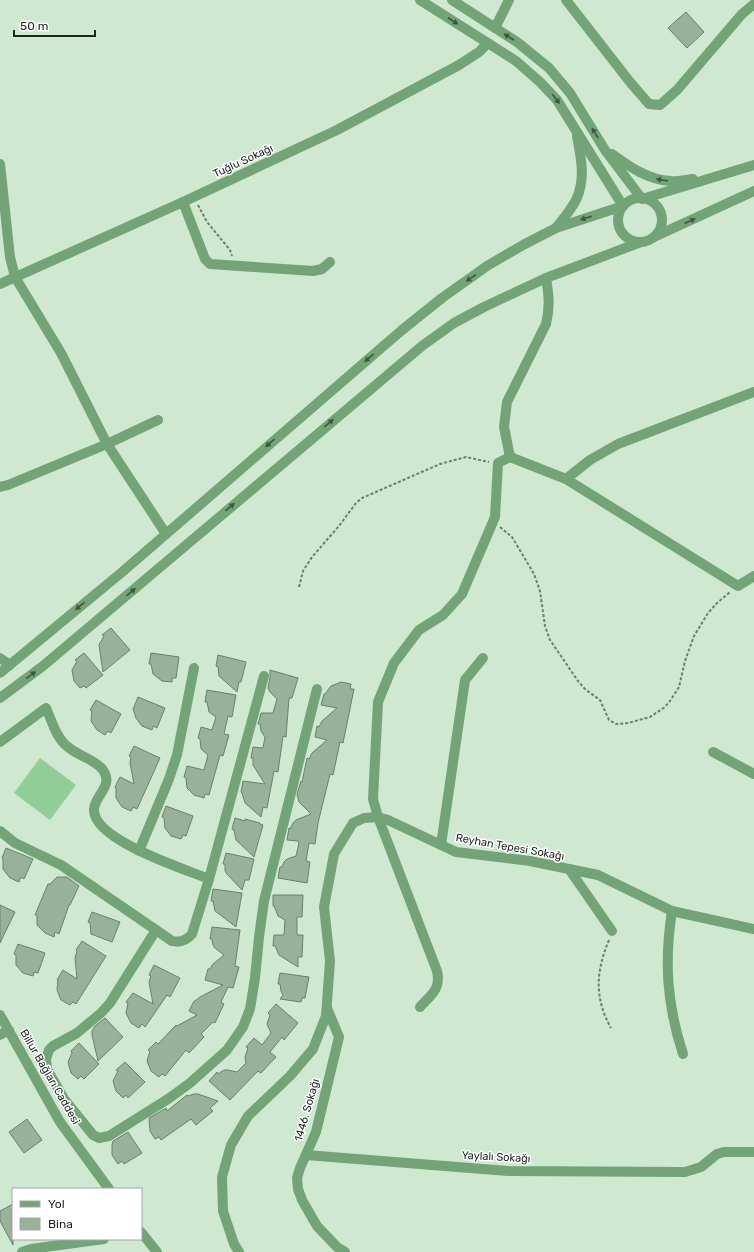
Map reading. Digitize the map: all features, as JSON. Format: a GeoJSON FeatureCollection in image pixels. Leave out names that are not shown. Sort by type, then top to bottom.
{"type":"FeatureCollection","features":[{"type":"Feature","properties":{"kind":"street"},"geometry":{"type":"LineString","coordinates":[[420,0],[516,61],[540,82],[557,100],[623,206]]}},
{"type":"Feature","properties":{"kind":"street"},"geometry":{"type":"LineString","coordinates":[[495,28],[509,0]]}},
{"type":"Feature","properties":{"kind":"street"},"geometry":{"type":"LineString","coordinates":[[566,0],[648,104],[660,104],[677,90],[742,14],[754,4]]}},
{"type":"Feature","properties":{"kind":"street"},"geometry":{"type":"LineString","coordinates":[[457,2],[517,42],[549,68],[570,93],[605,150],[642,199]]}},
{"type":"Feature","properties":{"kind":"street","name":"Tuğlu Sokağı"},"geometry":{"type":"LineString","coordinates":[[0,284],[290,153],[384,106],[459,65],[479,52],[488,43]]}},
{"type":"Feature","properties":{"kind":"street"},"geometry":{"type":"LineString","coordinates":[[556,228],[576,200],[582,182],[582,165],[576,130]]}},
{"type":"Feature","properties":{"kind":"street"},"geometry":{"type":"LineString","coordinates":[[605,150],[650,178],[671,181],[715,177]]}},
{"type":"Feature","properties":{"kind":"street"},"geometry":{"type":"LineString","coordinates":[[0,164],[9,247],[15,277],[60,353],[107,444],[166,534]]}},
{"type":"Feature","properties":{"kind":"street"},"geometry":{"type":"LineString","coordinates":[[642,199],[754,165]]}},
{"type":"Feature","properties":{"kind":"street"},"geometry":{"type":"LineString","coordinates":[[623,206],[618,220],[619,227],[627,238],[634,242],[641,242],[648,241],[754,191]]}},
{"type":"Feature","properties":{"kind":"street"},"geometry":{"type":"LineString","coordinates":[[0,673],[121,573],[423,312],[487,266],[556,228],[623,206],[635,199],[649,201],[659,210],[662,217],[661,225],[659,231],[654,237]]}},
{"type":"Feature","properties":{"kind":"street"},"geometry":{"type":"LineString","coordinates":[[183,202],[205,259],[207,262],[214,265],[313,271],[322,269],[330,262]]}},
{"type":"Feature","properties":{"kind":"street"},"geometry":{"type":"LineString","coordinates":[[0,698],[43,666],[422,346],[454,323],[484,306],[546,278],[641,242]]}},
{"type":"Feature","properties":{"kind":"street"},"geometry":{"type":"LineString","coordinates":[[510,457],[504,427],[507,402],[546,324],[550,300],[546,278]]}},
{"type":"Feature","properties":{"kind":"street"},"geometry":{"type":"LineString","coordinates":[[566,478],[590,460],[618,444],[754,392]]}},
{"type":"Feature","properties":{"kind":"street"},"geometry":{"type":"LineString","coordinates":[[0,487],[107,444],[158,420]]}},
{"type":"Feature","properties":{"kind":"street"},"geometry":{"type":"LineString","coordinates":[[420,1007],[436,990],[438,984],[437,971],[378,817],[373,799],[378,702],[394,663],[419,630],[443,615],[462,594],[495,517],[498,464],[510,457]]}},
{"type":"Feature","properties":{"kind":"street"},"geometry":{"type":"LineString","coordinates":[[510,457],[566,478],[738,586],[754,576]]}},
{"type":"Feature","properties":{"kind":"street"},"geometry":{"type":"LineString","coordinates":[[0,658],[10,665]]}},
{"type":"Feature","properties":{"kind":"street"},"geometry":{"type":"LineString","coordinates":[[441,845],[465,680],[483,658]]}},
{"type":"Feature","properties":{"kind":"street"},"geometry":{"type":"LineString","coordinates":[[139,851],[169,779],[177,755],[194,668]]}},
{"type":"Feature","properties":{"kind":"street"},"geometry":{"type":"LineString","coordinates":[[0,833],[15,843],[61,865],[172,941],[179,942],[189,937],[192,934],[209,879],[264,676]]}},
{"type":"Feature","properties":{"kind":"street"},"geometry":{"type":"LineString","coordinates":[[156,930],[110,1003],[90,1024],[53,1046],[49,1050],[46,1059],[47,1069],[64,1099],[93,1135],[99,1138],[109,1136],[168,1100],[185,1087],[227,1050],[243,1027],[250,1009],[255,978],[258,937],[264,901],[317,689]]}},
{"type":"Feature","properties":{"kind":"street"},"geometry":{"type":"LineString","coordinates":[[0,742],[46,708],[56,732],[64,744],[98,766],[106,775],[106,785],[94,806],[94,814],[102,826],[114,838],[139,851],[209,879]]}},
{"type":"Feature","properties":{"kind":"street"},"geometry":{"type":"LineString","coordinates":[[713,752],[754,774]]}},
{"type":"Feature","properties":{"kind":"street"},"geometry":{"type":"LineString","coordinates":[[239,1252],[234,1244],[223,1211],[222,1177],[231,1145],[248,1116],[290,1076],[313,1049],[326,1016],[327,1008],[330,961],[324,907],[334,854],[353,823],[364,818],[378,817]]}},
{"type":"Feature","properties":{"kind":"street","name":"Reyhan Tepesi Sokağı"},"geometry":{"type":"LineString","coordinates":[[378,817],[388,820],[456,852],[530,861],[598,875],[672,911],[754,929]]}},
{"type":"Feature","properties":{"kind":"street"},"geometry":{"type":"LineString","coordinates":[[570,869],[612,931]]}},
{"type":"Feature","properties":{"kind":"street"},"geometry":{"type":"LineString","coordinates":[[672,911],[668,939],[667,973],[672,1014],[683,1054]]}},
{"type":"Feature","properties":{"kind":"street","name":"1446. Sokağı"},"geometry":{"type":"LineString","coordinates":[[327,1008],[339,1037],[316,1132],[297,1178],[298,1189],[302,1200],[316,1226],[337,1247],[345,1252]]}},
{"type":"Feature","properties":{"kind":"street","name":"Billur Bağları Caddesi"},"geometry":{"type":"LineString","coordinates":[[0,1015],[4,1033],[60,1122],[108,1188]]}},
{"type":"Feature","properties":{"kind":"street","name":"Yaylalı Sokağı"},"geometry":{"type":"LineString","coordinates":[[306,1154],[508,1171],[685,1172],[701,1167],[719,1153],[754,1152]]}},
{"type":"Feature","properties":{"kind":"street"},"geometry":{"type":"LineString","coordinates":[[142,1234],[157,1252]]}},
{"type":"Feature","properties":{"kind":"street"},"geometry":{"type":"LineString","coordinates":[[22,1252],[31,1249],[97,1240]]}},
{"type":"Feature","properties":{"kind":"path"},"geometry":{"type":"LineString","coordinates":[[194,197],[208,222],[230,250],[234,266]]}},
{"type":"Feature","properties":{"kind":"path"},"geometry":{"type":"LineString","coordinates":[[299,587],[303,571],[312,557],[339,526],[356,503],[362,498],[440,464],[453,460],[466,457],[498,464]]}},
{"type":"Feature","properties":{"kind":"path"},"geometry":{"type":"LineString","coordinates":[[492,523],[503,529],[512,537],[534,574],[541,596],[545,626],[554,646],[584,689],[600,700],[609,720],[616,724],[628,723],[650,717],[665,707],[679,687],[689,648],[700,624],[717,603],[738,586]]}},
{"type":"Feature","properties":{"kind":"path"},"geometry":{"type":"LineString","coordinates":[[611,1028],[602,1010],[598,991],[598,982],[600,964],[612,931]]}},
{"type":"Feature","properties":{"kind":"green space"},"geometry":{"type":"Polygon","coordinates":[[[40,758],[76,785],[50,820],[14,793],[40,758]]]}},
{"type":"Feature","properties":{"kind":"building"},"geometry":{"type":"Polygon","coordinates":[[[686,12],[704,32],[687,48],[668,28],[686,12]]]}},
{"type":"Feature","properties":{"kind":"building"},"geometry":{"type":"Polygon","coordinates":[[[111,628],[130,650],[103,672],[99,645],[104,636],[102,635],[111,628]]]}},
{"type":"Feature","properties":{"kind":"building"},"geometry":{"type":"Polygon","coordinates":[[[84,653],[103,675],[86,688],[84,686],[80,688],[74,681],[72,670],[77,661],[75,660],[84,653]]]}},
{"type":"Feature","properties":{"kind":"building"},"geometry":{"type":"Polygon","coordinates":[[[151,653],[179,657],[176,678],[172,678],[172,682],[162,681],[153,674],[151,664],[149,664],[151,653]]]}},
{"type":"Feature","properties":{"kind":"building"},"geometry":{"type":"Polygon","coordinates":[[[218,655],[246,662],[237,692],[219,676],[218,667],[216,666],[218,655]]]}},
{"type":"Feature","properties":{"kind":"building"},"geometry":{"type":"Polygon","coordinates":[[[270,670],[298,678],[292,698],[289,698],[286,737],[283,736],[278,772],[274,771],[267,808],[263,807],[261,817],[245,803],[241,792],[243,781],[265,784],[253,765],[253,758],[251,758],[253,747],[263,748],[265,737],[261,731],[260,724],[258,724],[261,713],[273,713],[277,699],[268,688],[270,670]]]}},
{"type":"Feature","properties":{"kind":"building"},"geometry":{"type":"Polygon","coordinates":[[[341,682],[351,684],[350,689],[354,689],[343,743],[340,742],[333,775],[330,774],[318,823],[315,844],[309,843],[306,861],[310,862],[307,883],[278,878],[280,867],[282,867],[284,862],[287,859],[296,856],[299,843],[298,841],[287,840],[289,828],[290,829],[296,820],[311,814],[299,802],[297,794],[301,781],[302,782],[307,758],[309,759],[312,753],[327,740],[315,737],[317,726],[319,727],[322,721],[337,708],[321,705],[324,694],[331,686],[341,682]]]}},
{"type":"Feature","properties":{"kind":"building"},"geometry":{"type":"Polygon","coordinates":[[[207,690],[236,695],[232,717],[228,716],[224,734],[229,735],[223,756],[220,755],[209,795],[205,794],[204,798],[194,795],[187,788],[186,778],[184,777],[187,766],[204,770],[208,755],[201,749],[200,739],[198,738],[201,727],[212,730],[216,717],[209,712],[207,702],[205,702],[207,690]]]}},
{"type":"Feature","properties":{"kind":"building"},"geometry":{"type":"Polygon","coordinates":[[[138,697],[165,708],[157,728],[153,726],[152,730],[142,726],[136,718],[133,709],[138,697]]]}},
{"type":"Feature","properties":{"kind":"building"},"geometry":{"type":"Polygon","coordinates":[[[96,700],[121,714],[111,733],[108,731],[105,735],[97,730],[91,721],[92,711],[90,710],[96,700]]]}},
{"type":"Feature","properties":{"kind":"building"},"geometry":{"type":"Polygon","coordinates":[[[134,746],[160,758],[137,809],[133,807],[131,811],[122,807],[116,798],[115,787],[120,777],[134,784],[130,763],[131,757],[129,756],[134,746]]]}},
{"type":"Feature","properties":{"kind":"building"},"geometry":{"type":"Polygon","coordinates":[[[166,806],[193,816],[186,836],[183,835],[181,839],[171,836],[165,828],[164,818],[162,817],[166,806]]]}},
{"type":"Feature","properties":{"kind":"building"},"geometry":{"type":"Polygon","coordinates":[[[235,818],[245,821],[245,819],[263,825],[254,857],[236,840],[234,830],[232,829],[235,818]]]}},
{"type":"Feature","properties":{"kind":"building"},"geometry":{"type":"Polygon","coordinates":[[[6,848],[33,859],[24,879],[21,877],[19,882],[10,878],[3,869],[2,858],[6,848]]]}},
{"type":"Feature","properties":{"kind":"building"},"geometry":{"type":"Polygon","coordinates":[[[226,853],[254,859],[249,880],[245,880],[242,890],[225,871],[225,864],[223,864],[226,853]]]}},
{"type":"Feature","properties":{"kind":"building"},"geometry":{"type":"Polygon","coordinates":[[[57,877],[67,877],[79,886],[69,905],[59,934],[55,932],[54,937],[45,933],[37,925],[37,915],[35,915],[48,884],[50,884],[57,877]]]}},
{"type":"Feature","properties":{"kind":"building"},"geometry":{"type":"Polygon","coordinates":[[[213,889],[242,893],[236,927],[215,911],[213,901],[211,901],[213,889]]]}},
{"type":"Feature","properties":{"kind":"building"},"geometry":{"type":"Polygon","coordinates":[[[273,895],[303,895],[302,917],[297,917],[297,935],[303,935],[302,957],[298,957],[298,967],[279,955],[275,946],[273,946],[274,935],[284,935],[285,920],[278,916],[273,906],[273,895]]]}},
{"type":"Feature","properties":{"kind":"building"},"geometry":{"type":"Polygon","coordinates":[[[0,905],[15,912],[0,943],[0,905]]]}},
{"type":"Feature","properties":{"kind":"building"},"geometry":{"type":"Polygon","coordinates":[[[92,912],[120,922],[112,942],[91,934],[90,923],[88,922],[92,912]]]}},
{"type":"Feature","properties":{"kind":"building"},"geometry":{"type":"Polygon","coordinates":[[[212,927],[240,930],[235,966],[239,967],[233,988],[228,987],[221,1002],[224,1004],[215,1023],[213,1022],[201,1034],[204,1037],[189,1053],[186,1050],[165,1076],[162,1074],[159,1077],[151,1071],[147,1061],[150,1051],[148,1050],[156,1042],[158,1044],[176,1025],[177,1026],[197,1015],[189,1011],[194,1001],[223,985],[205,980],[208,969],[210,969],[213,964],[224,955],[215,948],[212,939],[210,939],[212,927]]]}},
{"type":"Feature","properties":{"kind":"building"},"geometry":{"type":"Polygon","coordinates":[[[82,941],[106,956],[76,1004],[73,1002],[70,1005],[61,1000],[57,990],[57,980],[63,970],[77,979],[75,958],[76,950],[82,941]]]}},
{"type":"Feature","properties":{"kind":"building"},"geometry":{"type":"Polygon","coordinates":[[[18,944],[45,953],[38,973],[34,972],[33,976],[23,973],[16,965],[16,955],[14,954],[18,944]]]}},
{"type":"Feature","properties":{"kind":"building"},"geometry":{"type":"Polygon","coordinates":[[[154,965],[180,978],[170,997],[167,995],[145,1027],[142,1024],[139,1028],[131,1023],[126,1013],[128,1003],[126,1002],[133,993],[153,1004],[149,982],[151,976],[149,975],[154,965]]]}},
{"type":"Feature","properties":{"kind":"building"},"geometry":{"type":"Polygon","coordinates":[[[280,973],[309,977],[305,998],[302,998],[301,1002],[280,999],[283,995],[280,984],[278,984],[280,973]]]}},
{"type":"Feature","properties":{"kind":"building"},"geometry":{"type":"Polygon","coordinates":[[[276,1004],[298,1023],[284,1040],[282,1037],[270,1052],[276,1057],[261,1073],[258,1071],[230,1100],[209,1081],[217,1072],[218,1074],[224,1070],[228,1070],[237,1072],[246,1063],[245,1057],[248,1048],[246,1047],[254,1038],[262,1045],[271,1033],[267,1024],[270,1015],[268,1013],[276,1004]]]}},
{"type":"Feature","properties":{"kind":"building"},"geometry":{"type":"Polygon","coordinates":[[[105,1018],[123,1037],[98,1061],[92,1031],[95,1026],[105,1018]]]}},
{"type":"Feature","properties":{"kind":"building"},"geometry":{"type":"Polygon","coordinates":[[[79,1043],[99,1064],[84,1079],[81,1076],[78,1079],[71,1073],[68,1062],[72,1053],[71,1051],[79,1043]]]}},
{"type":"Feature","properties":{"kind":"building"},"geometry":{"type":"Polygon","coordinates":[[[125,1062],[145,1082],[128,1098],[126,1095],[123,1098],[116,1091],[113,1081],[118,1071],[116,1070],[125,1062]]]}},
{"type":"Feature","properties":{"kind":"building"},"geometry":{"type":"Polygon","coordinates":[[[194,1094],[218,1101],[210,1108],[213,1111],[196,1125],[191,1119],[161,1140],[159,1137],[155,1139],[150,1131],[149,1118],[166,1108],[167,1111],[187,1095],[194,1094]]]}},
{"type":"Feature","properties":{"kind":"building"},"geometry":{"type":"Polygon","coordinates":[[[27,1119],[42,1140],[24,1153],[9,1132],[27,1119]]]}},
{"type":"Feature","properties":{"kind":"building"},"geometry":{"type":"Polygon","coordinates":[[[128,1132],[142,1153],[124,1164],[122,1161],[118,1164],[112,1155],[113,1141],[128,1132]]]}},
{"type":"Feature","properties":{"kind":"building"},"geometry":{"type":"Polygon","coordinates":[[[12,1205],[13,1245],[0,1221],[0,1211],[12,1205]]]}}]}
